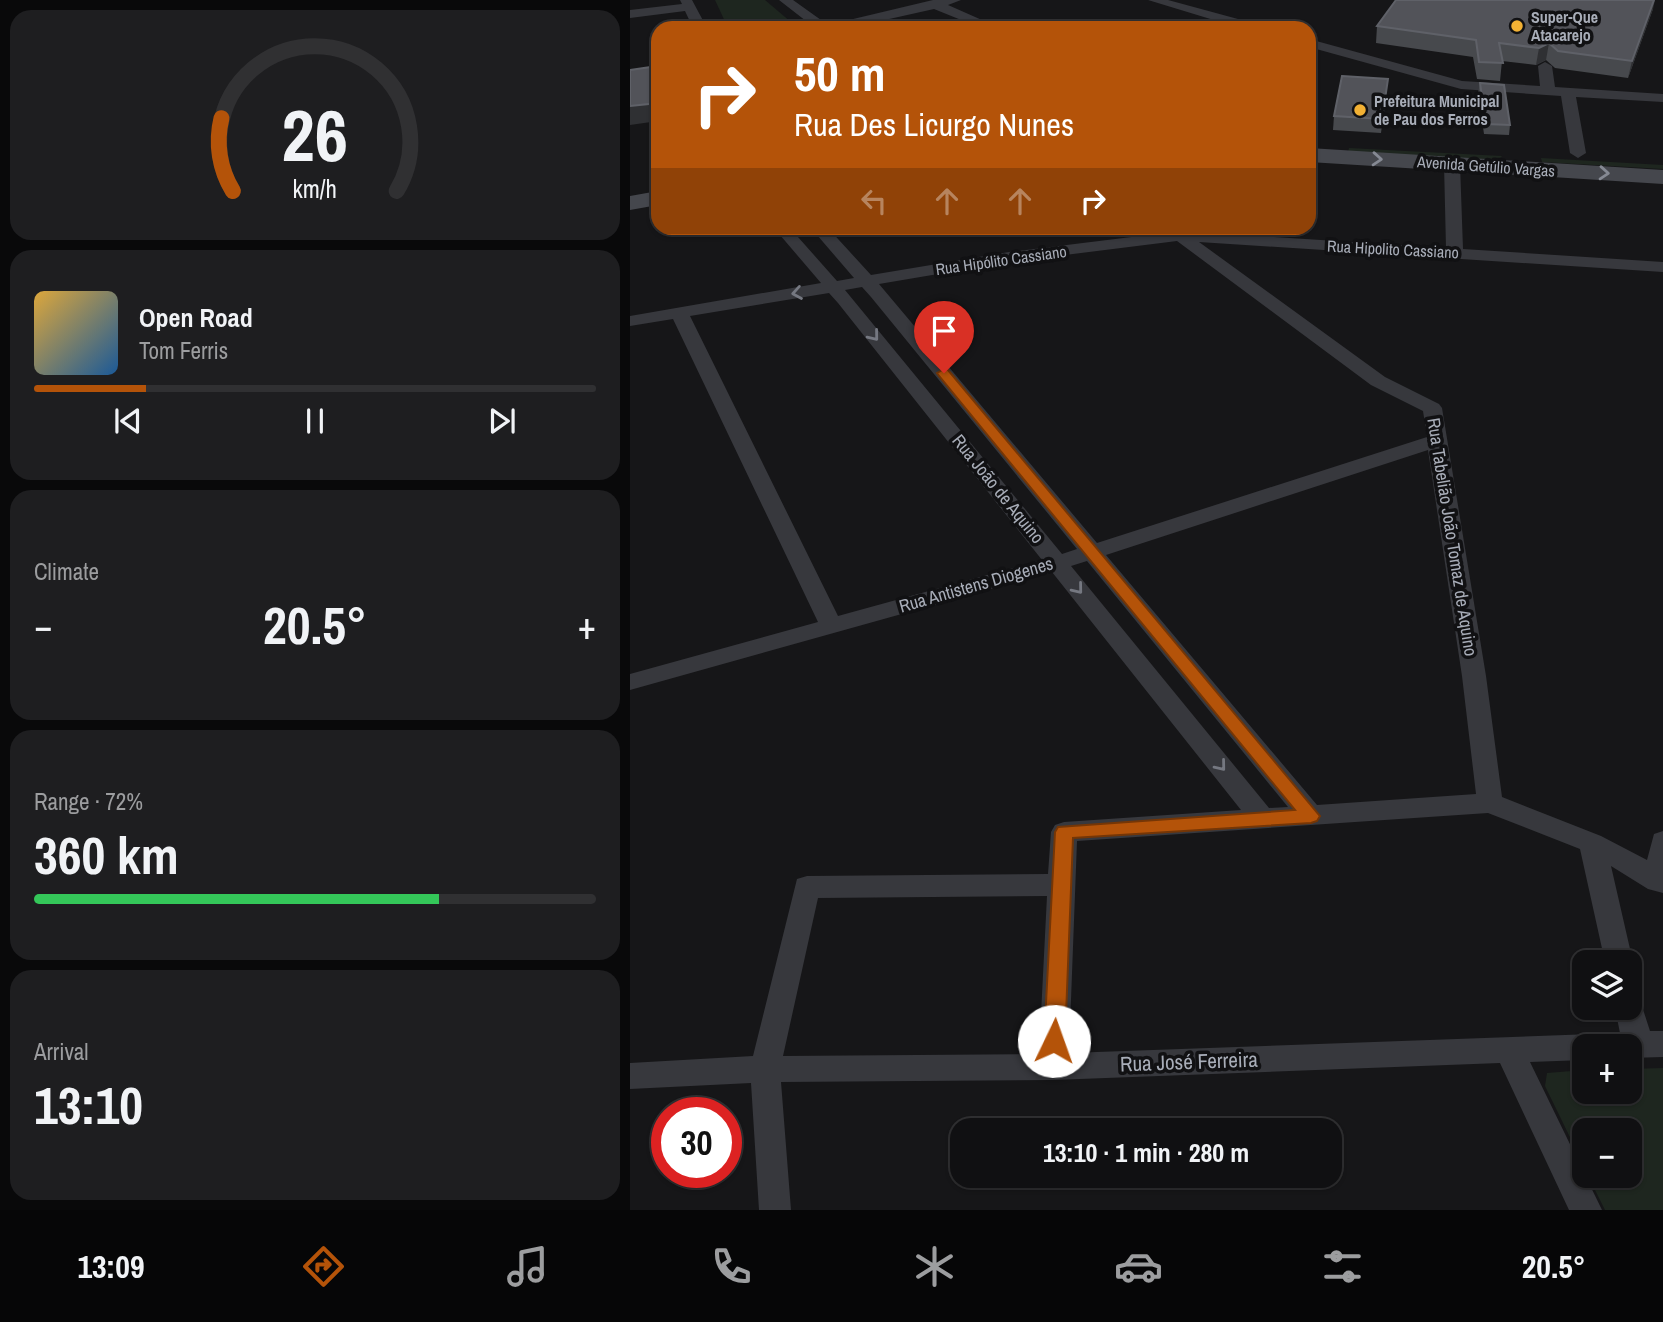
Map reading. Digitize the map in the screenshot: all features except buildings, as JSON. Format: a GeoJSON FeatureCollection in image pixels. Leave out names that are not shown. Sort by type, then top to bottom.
{"type":"FeatureCollection","features":[{"type":"Feature","properties":{"kind":"main road","name":"Avenida Getúlio Vargas"},"geometry":{"type":"LineString","coordinates":[[1316,137],[1663,158]]}},
{"type":"Feature","properties":{"kind":"main road","name":"Avenida Getúlio Vargas"},"geometry":{"type":"LineString","coordinates":[[1316,155],[1663,177]]}},
{"type":"Feature","properties":{"kind":"main road"},"geometry":{"type":"LineString","coordinates":[[630,203],[651,199]]}},
{"type":"Feature","properties":{"kind":"street"},"geometry":{"type":"LineString","coordinates":[[785,0],[814,21]]}},
{"type":"Feature","properties":{"kind":"street"},"geometry":{"type":"LineString","coordinates":[[859,21],[930,3],[955,0]]}},
{"type":"Feature","properties":{"kind":"street"},"geometry":{"type":"LineString","coordinates":[[1154,0],[1230,21]]}},
{"type":"Feature","properties":{"kind":"street"},"geometry":{"type":"LineString","coordinates":[[930,3],[954,21]]}},
{"type":"Feature","properties":{"kind":"street"},"geometry":{"type":"LineString","coordinates":[[930,3],[975,21]]}},
{"type":"Feature","properties":{"kind":"street"},"geometry":{"type":"LineString","coordinates":[[630,14],[687,4],[696,21]]}},
{"type":"Feature","properties":{"kind":"street"},"geometry":{"type":"LineString","coordinates":[[1316,45],[1461,85],[1567,92],[1593,89],[1663,99]]}},
{"type":"Feature","properties":{"kind":"street"},"geometry":{"type":"LineString","coordinates":[[1545,66],[1548,91]]}},
{"type":"Feature","properties":{"kind":"street"},"geometry":{"type":"LineString","coordinates":[[1567,92],[1578,153]]}},
{"type":"Feature","properties":{"kind":"street"},"geometry":{"type":"LineString","coordinates":[[1452,164],[1455,253]]}},
{"type":"Feature","properties":{"kind":"street","name":"Rua João de Aquino"},"geometry":{"type":"LineString","coordinates":[[788,235],[839,293],[1263,819]]}},
{"type":"Feature","properties":{"kind":"street","name":"Rua João de Aquino"},"geometry":{"type":"LineString","coordinates":[[825,235],[1093,552],[1311,816]]}},
{"type":"Feature","properties":{"kind":"street"},"geometry":{"type":"LineString","coordinates":[[1127,235],[1133,241]]}},
{"type":"Feature","properties":{"kind":"street","name":"Rua Hipolito Cassiano"},"geometry":{"type":"LineString","coordinates":[[1083,249],[1180,236],[1663,267]]}},
{"type":"Feature","properties":{"kind":"street","name":"Rua Tabelião João Tomaz de Aquino"},"geometry":{"type":"LineString","coordinates":[[1180,236],[1378,381],[1432,408],[1439,440],[1490,803]]}},
{"type":"Feature","properties":{"kind":"street","name":"Rua Hipólito Cassiano"},"geometry":{"type":"LineString","coordinates":[[630,337],[683,320],[871,287],[1011,267],[1083,249]]}},
{"type":"Feature","properties":{"kind":"street"},"geometry":{"type":"LineString","coordinates":[[683,320],[831,626]]}},
{"type":"Feature","properties":{"kind":"street","name":"Rua Hipólito Cassiano"},"geometry":{"type":"LineString","coordinates":[[630,321],[683,320]]}},
{"type":"Feature","properties":{"kind":"street","name":"Rua Antistens Diogenes"},"geometry":{"type":"LineString","coordinates":[[630,682],[1057,563],[1439,440]]}},
{"type":"Feature","properties":{"kind":"street"},"geometry":{"type":"LineString","coordinates":[[1053,1067],[1064,832],[1490,803],[1592,843],[1660,881],[1663,841]]}},
{"type":"Feature","properties":{"kind":"street"},"geometry":{"type":"LineString","coordinates":[[1592,843],[1616,950]]}},
{"type":"Feature","properties":{"kind":"street"},"geometry":{"type":"LineString","coordinates":[[775,1210],[765,1069],[807,887],[1062,886]]}},
{"type":"Feature","properties":{"kind":"street"},"geometry":{"type":"LineString","coordinates":[[1637,1020],[1651,1044]]}},
{"type":"Feature","properties":{"kind":"street","name":"Rua José Ferreira"},"geometry":{"type":"LineString","coordinates":[[630,1076],[765,1069],[1053,1067],[1651,1044]]}},
{"type":"Feature","properties":{"kind":"street"},"geometry":{"type":"LineString","coordinates":[[1508,1049],[1586,1210]]}},
{"type":"Feature","properties":{"kind":"shaded area"},"geometry":{"type":"Polygon","coordinates":[[[715,0],[765,0],[790,21],[725,21],[715,0]]]}},
{"type":"Feature","properties":{"kind":"shaded area"},"geometry":{"type":"Polygon","coordinates":[[[1349,148],[1502,156],[1502,160],[1348,152],[1349,148]]]}},
{"type":"Feature","properties":{"kind":"shaded area"},"geometry":{"type":"Polygon","coordinates":[[[1541,158],[1663,165],[1663,169],[1542,162],[1541,158]]]}},
{"type":"Feature","properties":{"kind":"shaded area"},"geometry":{"type":"Polygon","coordinates":[[[1663,1068],[1663,1210],[1605,1210],[1594,1188],[1642,1188],[1642,1118],[1572,1118],[1572,1141],[1545,1086],[1547,1073],[1572,1071],[1572,1104],[1642,1104],[1642,1069],[1663,1068]]]}},
{"type":"Feature","properties":{"kind":"place","name":"Super-Que Atacarejo"},"geometry":{"type":"Point","coordinates":[1517,26]}},
{"type":"Feature","properties":{"kind":"place","name":"Prefeitura Municipal de Pau dos Ferros"},"geometry":{"type":"Point","coordinates":[1360,110]}},
{"type":"Feature","properties":{"kind":"route"},"geometry":{"type":"LineString","coordinates":[[944,373],[1311,816],[1064,832],[1054,1041]]}}]}
